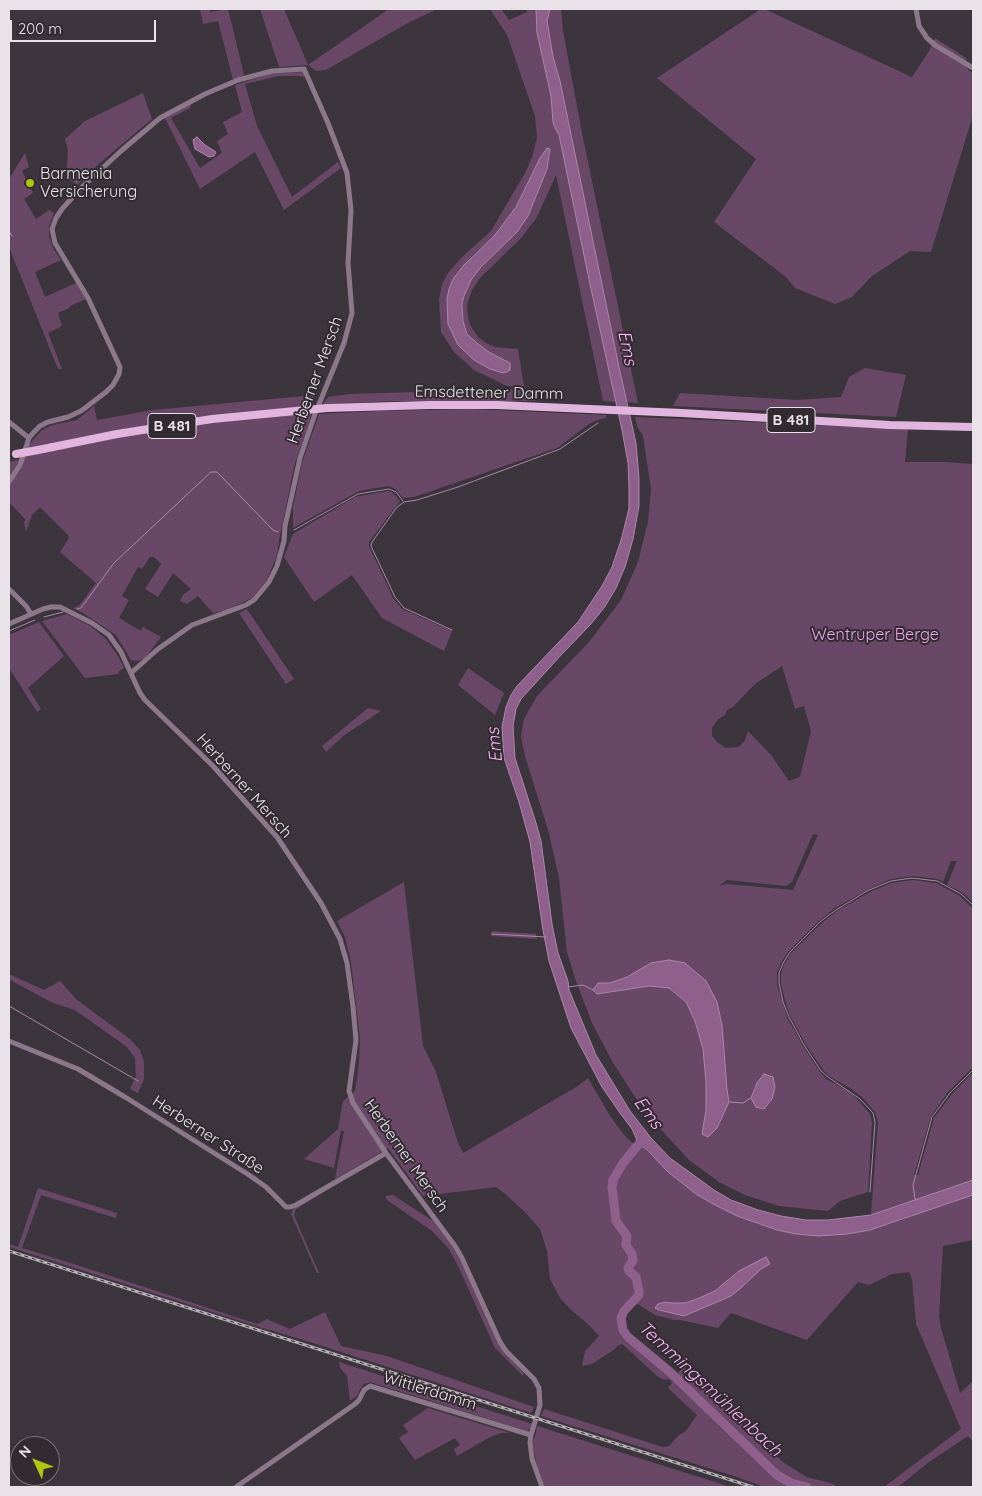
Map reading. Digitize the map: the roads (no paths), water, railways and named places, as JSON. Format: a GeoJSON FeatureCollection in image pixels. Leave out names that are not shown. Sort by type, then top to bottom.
{"type":"FeatureCollection","features":[{"type":"Feature","properties":{"kind":"main road","name":"Emsdettener Damm"},"geometry":{"type":"LineString","coordinates":[[12,455],[117,434],[212,419],[327,408],[430,405],[523,406],[682,413],[890,426],[973,427]]}},
{"type":"Feature","properties":{"kind":"street"},"geometry":{"type":"LineString","coordinates":[[916,9],[919,26],[927,38],[973,68]]}},
{"type":"Feature","properties":{"kind":"street","name":"Herberner Mersch"},"geometry":{"type":"LineString","coordinates":[[29,438],[40,426],[81,411],[106,392],[119,374],[120,367],[88,298],[55,243],[52,229],[62,209],[114,157],[160,118],[205,94],[238,80],[272,72],[304,69],[328,122],[347,173],[352,210],[348,263],[352,313],[344,343],[315,414],[300,458],[285,526],[284,541],[270,582],[254,600],[246,605],[192,625],[158,649],[131,673]]}},
{"type":"Feature","properties":{"kind":"street"},"geometry":{"type":"LineString","coordinates":[[9,422],[29,438],[20,465],[9,482]]}},
{"type":"Feature","properties":{"kind":"street"},"geometry":{"type":"LineString","coordinates":[[9,589],[26,606],[31,614]]}},
{"type":"Feature","properties":{"kind":"street","name":"Herberner Mersch"},"geometry":{"type":"LineString","coordinates":[[9,624],[31,614],[52,607],[60,607],[92,623],[109,635],[121,652],[145,700],[213,766],[277,837],[329,917],[340,939],[346,962],[353,1007],[356,1040],[349,1091],[353,1103],[386,1152],[455,1246],[500,1342],[506,1351],[534,1379],[539,1388],[540,1405],[530,1442],[532,1458],[542,1487]]}},
{"type":"Feature","properties":{"kind":"street","name":"Herberner Straße"},"geometry":{"type":"LineString","coordinates":[[9,1041],[78,1069],[125,1097],[249,1175],[266,1187],[286,1207],[296,1205],[386,1152]]}},
{"type":"Feature","properties":{"kind":"street","name":"Wittlerdamm"},"geometry":{"type":"LineString","coordinates":[[236,1487],[355,1404],[364,1390],[370,1386],[531,1435]]}},
{"type":"Feature","properties":{"kind":"waterway"},"geometry":{"type":"LineString","coordinates":[[9,231],[12,236]]}},
{"type":"Feature","properties":{"kind":"waterway"},"geometry":{"type":"LineString","coordinates":[[452,630],[404,608],[395,597],[371,546],[372,542],[397,507],[404,502],[417,500],[458,487],[560,449],[598,423]]}},
{"type":"Feature","properties":{"kind":"waterway"},"geometry":{"type":"LineString","coordinates":[[77,609],[81,608],[114,563],[211,472],[217,472],[273,530],[278,532]]}},
{"type":"Feature","properties":{"kind":"waterway"},"geometry":{"type":"LineString","coordinates":[[294,530],[358,494],[389,489],[396,492],[403,501]]}},
{"type":"Feature","properties":{"kind":"waterway"},"geometry":{"type":"LineString","coordinates":[[44,617],[63,612]]}},
{"type":"Feature","properties":{"kind":"waterway"},"geometry":{"type":"LineString","coordinates":[[9,631],[35,620]]}},
{"type":"Feature","properties":{"kind":"waterway"},"geometry":{"type":"LineString","coordinates":[[870,1192],[875,1122],[873,1113],[860,1099],[821,1071],[789,1017],[783,1002],[779,973],[790,952],[821,921],[867,891],[891,881],[912,878],[937,881],[961,894],[973,905]]}},
{"type":"Feature","properties":{"kind":"waterway"},"geometry":{"type":"LineString","coordinates":[[492,934],[546,937]]}},
{"type":"Feature","properties":{"kind":"waterway"},"geometry":{"type":"LineString","coordinates":[[568,987],[583,985],[593,990]]}},
{"type":"Feature","properties":{"kind":"waterway"},"geometry":{"type":"LineString","coordinates":[[9,1006],[138,1081]]}},
{"type":"Feature","properties":{"kind":"waterway"},"geometry":{"type":"LineString","coordinates":[[915,1199],[913,1185],[932,1117],[950,1093],[973,1070]]}},
{"type":"Feature","properties":{"kind":"waterway"},"geometry":{"type":"LineString","coordinates":[[730,1102],[743,1103],[751,1098]]}},
{"type":"Feature","properties":{"kind":"waterway","name":"Temmingsmühlenbach"},"geometry":{"type":"LineString","coordinates":[[645,1140],[638,1145],[623,1163],[613,1180],[612,1187],[616,1221],[627,1236],[626,1245],[632,1254],[633,1260],[628,1268],[636,1277],[639,1292],[639,1295],[624,1311],[621,1318],[623,1330],[628,1337],[670,1372],[777,1475],[791,1483],[807,1487]]}},
{"type":"Feature","properties":{"kind":"railway"},"geometry":{"type":"LineString","coordinates":[[9,1251],[753,1487]]}},
{"type":"Feature","properties":{"kind":"place","name":"Barmenia Versicherung"},"geometry":{"type":"Point","coordinates":[30,183]}},
{"type":"Feature","properties":{"kind":"water label","name":"Ems"},"geometry":{"type":"Point","coordinates":[627,348]}},
{"type":"Feature","properties":{"kind":"water label","name":"Ems"},"geometry":{"type":"Point","coordinates":[495,745]}},
{"type":"Feature","properties":{"kind":"water label","name":"Ems"},"geometry":{"type":"Point","coordinates":[648,1113]}},
{"type":"Feature","properties":{"kind":"park label","name":"Wentruper Berge"},"geometry":{"type":"Point","coordinates":[875,635]}}]}
